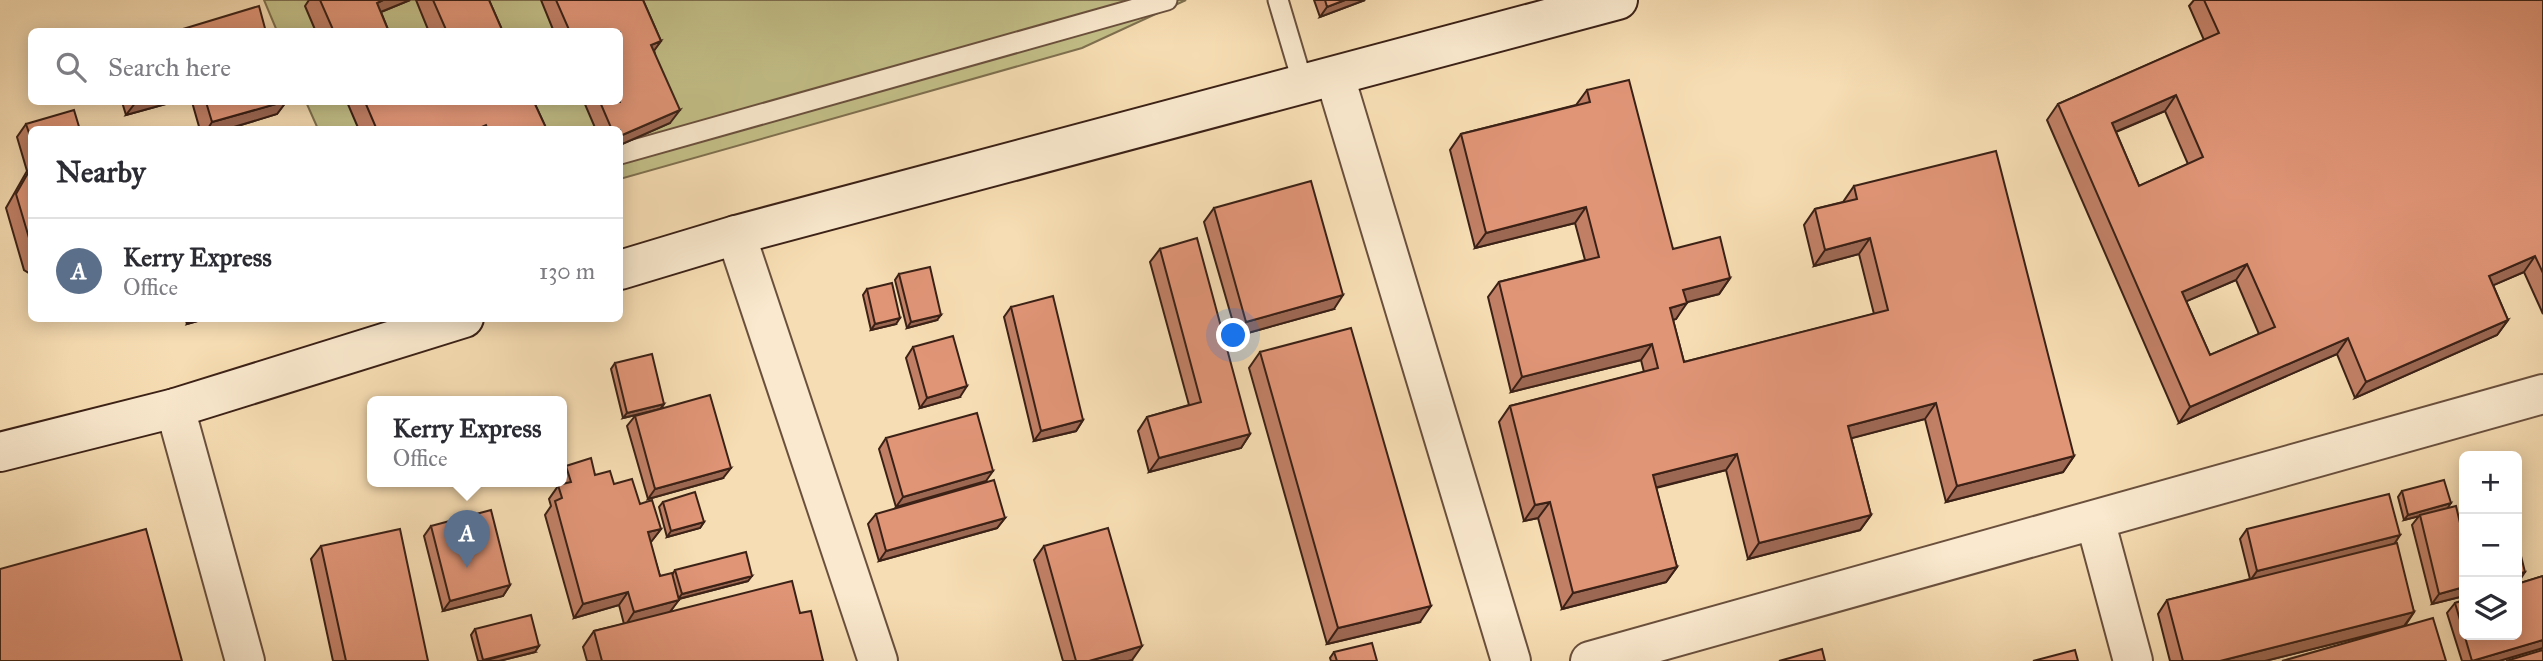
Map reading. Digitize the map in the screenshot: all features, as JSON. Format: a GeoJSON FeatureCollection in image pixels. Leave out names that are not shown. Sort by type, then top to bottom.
{"type":"FeatureCollection","features":[{"type":"Feature","properties":{"kind":"street"},"geometry":{"type":"LineString","coordinates":[[623,269],[736,234],[1618,0]]}},
{"type":"Feature","properties":{"kind":"street"},"geometry":{"type":"LineString","coordinates":[[1319,80],[1511,661]]}},
{"type":"Feature","properties":{"kind":"street"},"geometry":{"type":"LineString","coordinates":[[736,234],[878,661]]}},
{"type":"Feature","properties":{"kind":"street"},"geometry":{"type":"LineString","coordinates":[[0,452],[175,408],[451,322]]}},
{"type":"Feature","properties":{"kind":"street"},"geometry":{"type":"LineString","coordinates":[[1590,661],[2543,394]]}},
{"type":"Feature","properties":{"kind":"street"},"geometry":{"type":"LineString","coordinates":[[175,408],[245,661]]}},
{"type":"Feature","properties":{"kind":"street"},"geometry":{"type":"LineString","coordinates":[[2095,520],[2133,661]]}},
{"type":"Feature","properties":{"kind":"lane"},"geometry":{"type":"LineString","coordinates":[[623,152],[1167,0]]}},
{"type":"Feature","properties":{"kind":"lane"},"geometry":{"type":"LineString","coordinates":[[1278,0],[1319,80]]}},
{"type":"Feature","properties":{"kind":"shaded area"},"geometry":{"type":"Polygon","coordinates":[[[264,0],[1186,0],[1082,48],[623,178],[623,126],[317,126],[307,105],[623,105],[623,28],[276,28],[264,0]]]}},
{"type":"Feature","properties":{"kind":"building"},"geometry":{"type":"Polygon","coordinates":[[[320,0],[383,0],[377,3],[387,28],[332,28],[320,0]]]}},
{"type":"Feature","properties":{"kind":"building"},"geometry":{"type":"Polygon","coordinates":[[[433,0],[489,0],[501,28],[445,28],[433,0]]]}},
{"type":"Feature","properties":{"kind":"building"},"geometry":{"type":"Polygon","coordinates":[[[556,0],[643,0],[661,41],[651,45],[680,110],[623,135],[623,126],[610,126],[601,105],[623,105],[623,28],[568,28],[556,0]]]}},
{"type":"Feature","properties":{"kind":"building"},"geometry":{"type":"Polygon","coordinates":[[[1325,0],[1345,0],[1327,7],[1325,0]]]}},
{"type":"Feature","properties":{"kind":"building"},"geometry":{"type":"Polygon","coordinates":[[[2204,0],[2543,0],[2543,273],[2535,256],[2489,276],[2508,320],[2366,382],[2348,338],[2190,407],[2058,104],[2219,33],[2204,0]],[[2176,95],[2112,123],[2139,186],[2203,157],[2176,95]],[[2247,264],[2182,292],[2210,355],[2275,327],[2247,264]]]}},
{"type":"Feature","properties":{"kind":"building"},"geometry":{"type":"Polygon","coordinates":[[[259,6],[265,28],[186,28],[259,6]]]}},
{"type":"Feature","properties":{"kind":"building"},"geometry":{"type":"Polygon","coordinates":[[[1629,80],[1673,249],[1720,237],[1730,278],[1683,290],[1687,303],[1670,308],[1684,362],[1888,310],[1870,238],[1825,250],[1815,209],[1857,199],[1854,186],[1996,151],[2074,456],[1957,486],[1936,403],[1848,426],[1871,515],[1759,543],[1737,454],[1653,475],[1677,567],[1573,593],[1550,502],[1535,505],[1510,406],[1658,368],[1652,344],[1522,377],[1499,282],[1599,257],[1586,207],[1486,233],[1461,134],[1590,102],[1587,90],[1629,80]]]}},
{"type":"Feature","properties":{"kind":"building"},"geometry":{"type":"Polygon","coordinates":[[[207,105],[272,105],[212,122],[207,105]]]}},
{"type":"Feature","properties":{"kind":"building"},"geometry":{"type":"Polygon","coordinates":[[[366,105],[535,105],[545,126],[486,125],[375,126],[366,105]]]}},
{"type":"Feature","properties":{"kind":"building"},"geometry":{"type":"Polygon","coordinates":[[[74,110],[79,126],[28,126],[28,130],[26,124],[74,110]]]}},
{"type":"Feature","properties":{"kind":"building"},"geometry":{"type":"Polygon","coordinates":[[[28,173],[28,234],[16,194],[28,173]]]}},
{"type":"Feature","properties":{"kind":"building"},"geometry":{"type":"Polygon","coordinates":[[[1311,181],[1343,295],[1246,322],[1214,208],[1311,181]]]}},
{"type":"Feature","properties":{"kind":"building"},"geometry":{"type":"Polygon","coordinates":[[[1197,238],[1250,434],[1159,458],[1147,417],[1201,402],[1160,249],[1197,238]]]}},
{"type":"Feature","properties":{"kind":"building"},"geometry":{"type":"Polygon","coordinates":[[[930,267],[941,315],[911,322],[899,274],[930,267]]]}},
{"type":"Feature","properties":{"kind":"building"},"geometry":{"type":"Polygon","coordinates":[[[892,283],[900,318],[875,324],[867,289],[892,283]]]}},
{"type":"Feature","properties":{"kind":"building"},"geometry":{"type":"Polygon","coordinates":[[[1053,296],[1083,420],[1041,431],[1011,307],[1053,296]]]}},
{"type":"Feature","properties":{"kind":"building"},"geometry":{"type":"Polygon","coordinates":[[[1351,328],[1431,606],[1338,628],[1260,352],[1351,328]]]}},
{"type":"Feature","properties":{"kind":"building"},"geometry":{"type":"Polygon","coordinates":[[[953,336],[967,386],[927,398],[913,347],[953,336]]]}},
{"type":"Feature","properties":{"kind":"building"},"geometry":{"type":"Polygon","coordinates":[[[652,354],[664,404],[627,413],[615,363],[652,354]]]}},
{"type":"Feature","properties":{"kind":"building"},"geometry":{"type":"Polygon","coordinates":[[[710,395],[731,468],[655,489],[635,416],[710,395]]]}},
{"type":"Feature","properties":{"kind":"building"},"geometry":{"type":"Polygon","coordinates":[[[977,413],[993,471],[903,497],[886,438],[977,413]]]}},
{"type":"Feature","properties":{"kind":"building"},"geometry":{"type":"Polygon","coordinates":[[[591,458],[595,475],[610,471],[614,484],[632,479],[640,504],[652,500],[661,529],[648,532],[660,576],[672,573],[679,600],[634,612],[628,592],[583,604],[555,501],[562,498],[559,487],[567,487],[567,483],[571,482],[567,466],[591,458]]]}},
{"type":"Feature","properties":{"kind":"building"},"geometry":{"type":"Polygon","coordinates":[[[994,480],[1005,518],[886,551],[876,514],[994,480]]]}},
{"type":"Feature","properties":{"kind":"building"},"geometry":{"type":"Polygon","coordinates":[[[2444,480],[2451,503],[2408,515],[2402,491],[2444,480]]]}},
{"type":"Feature","properties":{"kind":"building"},"geometry":{"type":"Polygon","coordinates":[[[695,492],[704,522],[671,531],[663,502],[695,492]]]}},
{"type":"Feature","properties":{"kind":"building"},"geometry":{"type":"Polygon","coordinates":[[[2389,494],[2400,535],[2257,571],[2247,529],[2389,494]]]}},
{"type":"Feature","properties":{"kind":"building"},"geometry":{"type":"Polygon","coordinates":[[[2456,506],[2459,519],[2459,588],[2439,594],[2420,515],[2456,506]]]}},
{"type":"Feature","properties":{"kind":"building"},"geometry":{"type":"Polygon","coordinates":[[[491,510],[510,585],[450,601],[431,526],[491,510]]]}},
{"type":"Feature","properties":{"kind":"building"},"geometry":{"type":"Polygon","coordinates":[[[1108,528],[1142,646],[1089,661],[1076,661],[1044,546],[1108,528]]]}},
{"type":"Feature","properties":{"kind":"building"},"geometry":{"type":"Polygon","coordinates":[[[146,529],[182,661],[0,661],[0,569],[146,529]]]}},
{"type":"Feature","properties":{"kind":"building"},"geometry":{"type":"Polygon","coordinates":[[[400,529],[428,661],[346,661],[321,546],[400,529]]]}},
{"type":"Feature","properties":{"kind":"building"},"geometry":{"type":"Polygon","coordinates":[[[2397,543],[2414,612],[2220,661],[2183,661],[2167,600],[2397,543]]]}},
{"type":"Feature","properties":{"kind":"building"},"geometry":{"type":"Polygon","coordinates":[[[746,552],[752,576],[682,594],[675,570],[746,552]]]}},
{"type":"Feature","properties":{"kind":"building"},"geometry":{"type":"Polygon","coordinates":[[[2543,576],[2543,640],[2472,661],[2466,640],[2522,640],[2522,582],[2543,576]]]}},
{"type":"Feature","properties":{"kind":"building"},"geometry":{"type":"Polygon","coordinates":[[[792,581],[800,613],[811,611],[823,661],[602,661],[594,631],[792,581]]]}},
{"type":"Feature","properties":{"kind":"building"},"geometry":{"type":"Polygon","coordinates":[[[531,615],[539,646],[483,660],[475,629],[531,615]]]}},
{"type":"Feature","properties":{"kind":"building"},"geometry":{"type":"Polygon","coordinates":[[[2433,618],[2446,661],[2282,661],[2433,618]]]}},
{"type":"Feature","properties":{"kind":"building"},"geometry":{"type":"Polygon","coordinates":[[[1372,643],[1377,661],[1337,661],[1334,652],[1372,643]]]}},
{"type":"Feature","properties":{"kind":"building"},"geometry":{"type":"Polygon","coordinates":[[[1822,649],[1825,661],[1779,661],[1822,649]]]}},
{"type":"Feature","properties":{"kind":"building"},"geometry":{"type":"Polygon","coordinates":[[[2075,650],[2078,661],[2033,661],[2075,650]]]}},
{"type":"Feature","properties":{"kind":"building"},"geometry":{"type":"Polygon","coordinates":[[[2543,650],[2543,661],[2506,661],[2543,650]]]}},
{"type":"Feature","properties":{"kind":"place","name":"Kerry Express"},"geometry":{"type":"Point","coordinates":[467,568]}}]}
